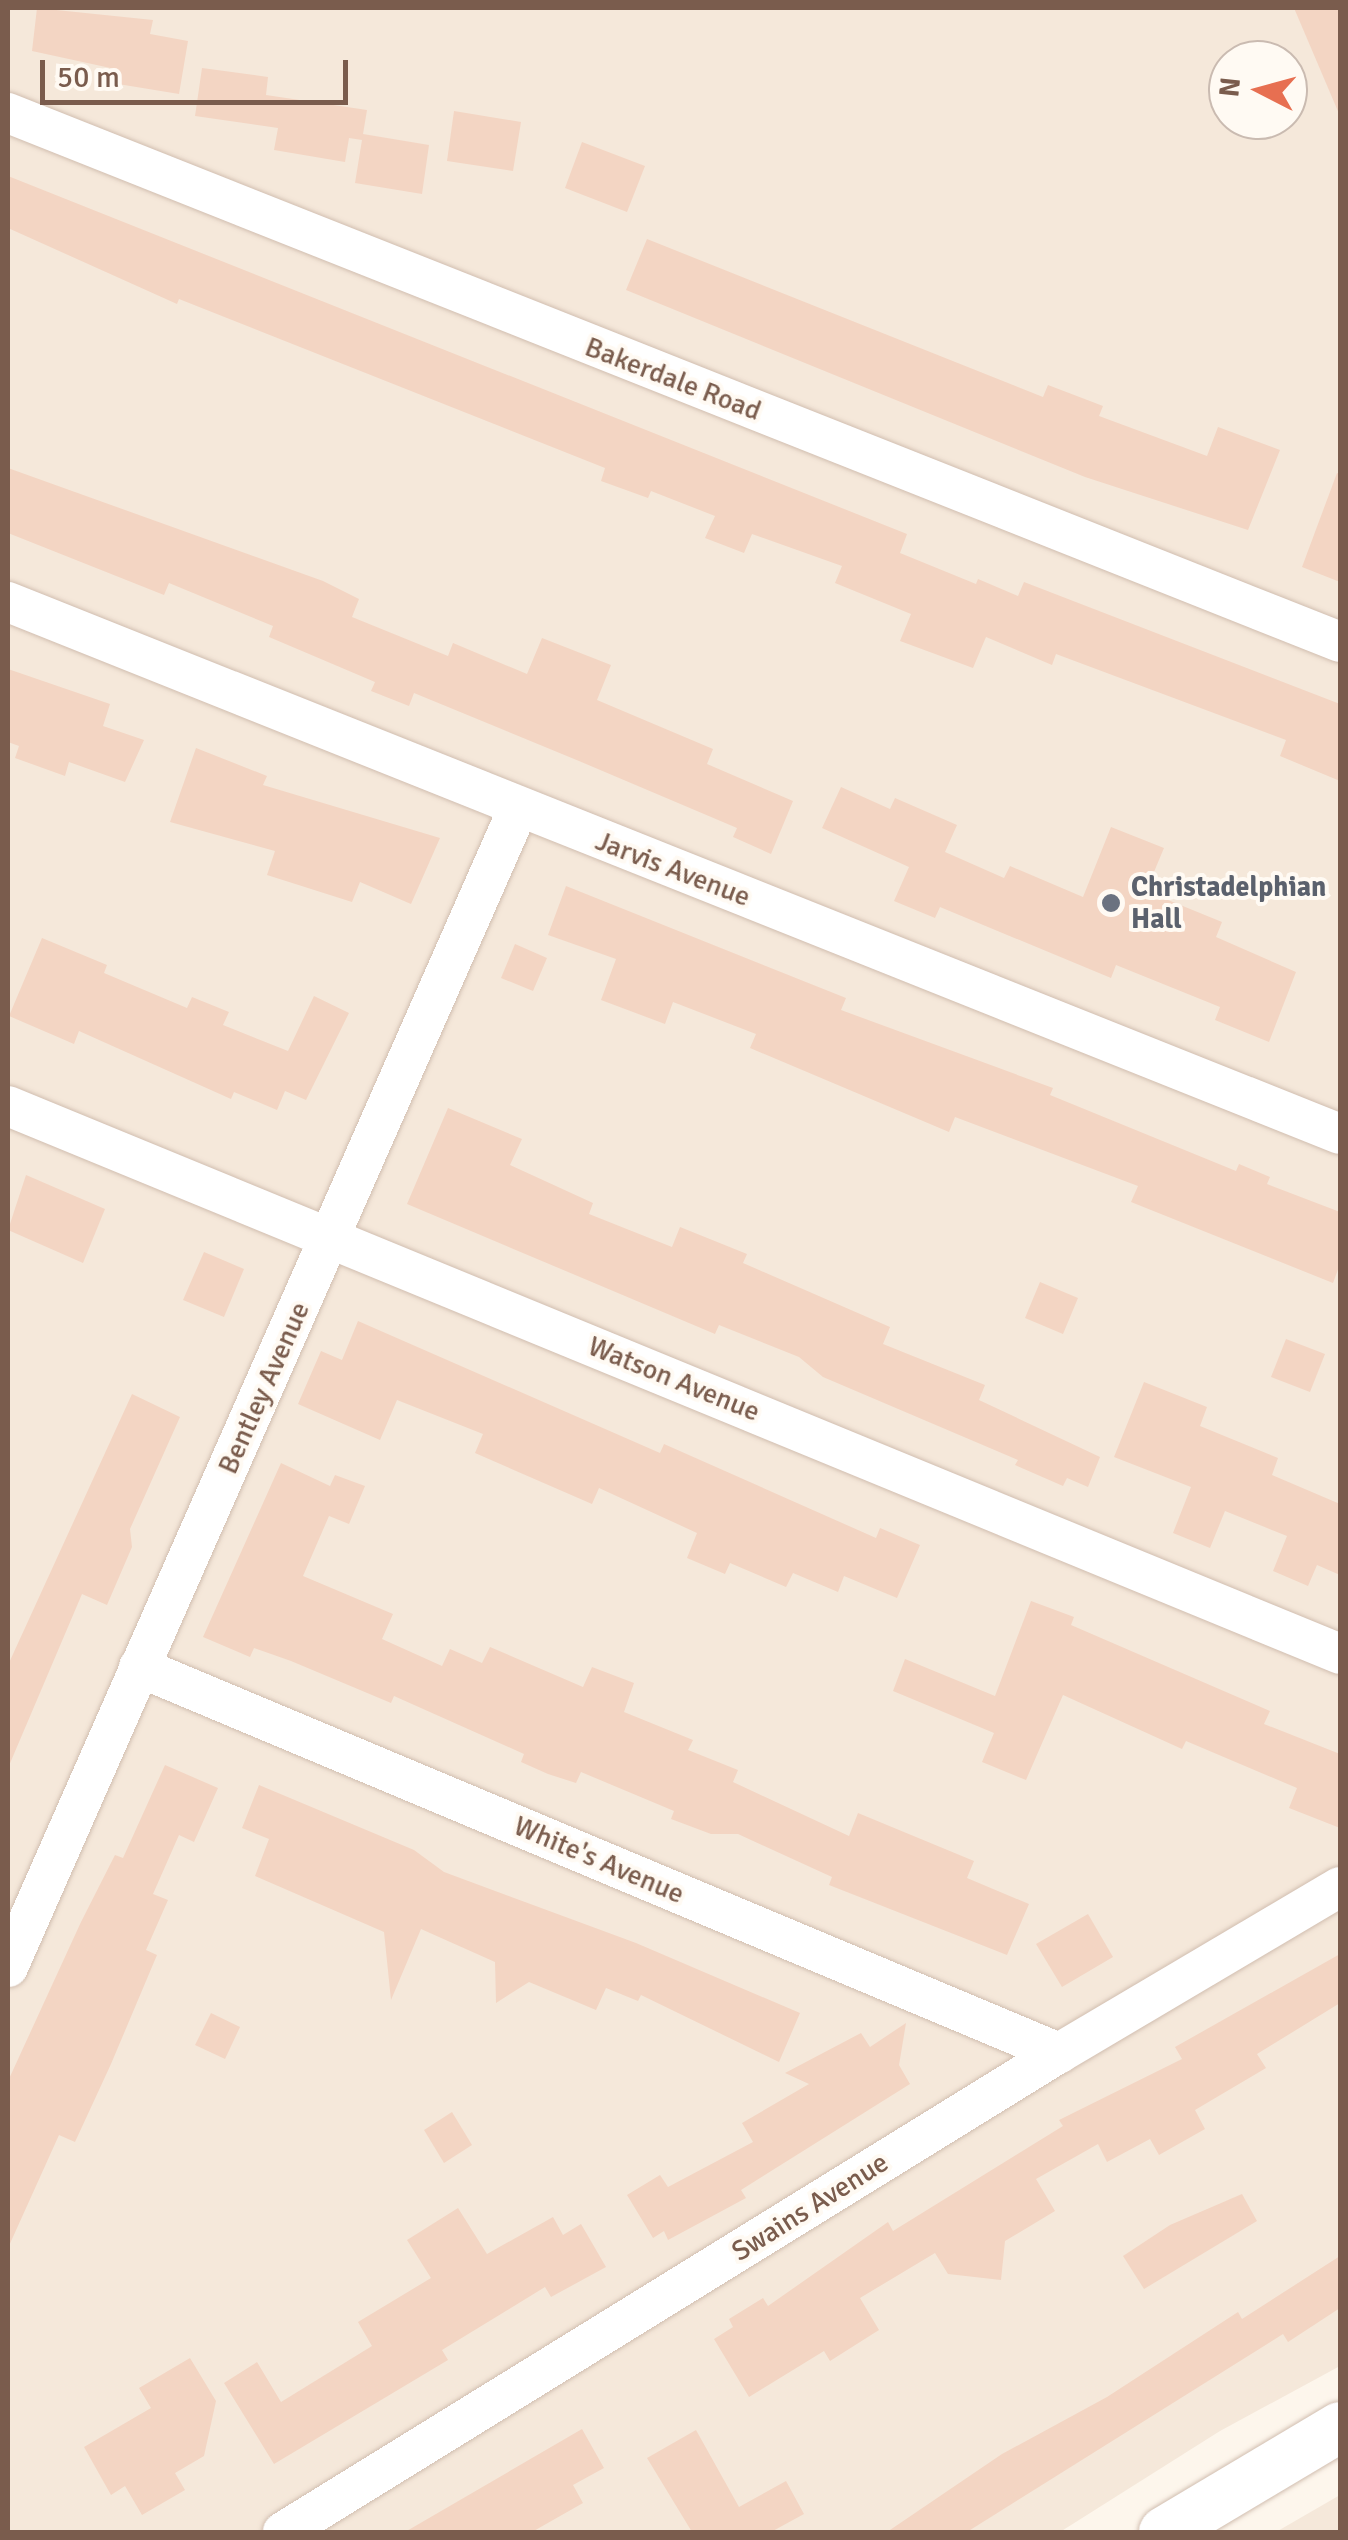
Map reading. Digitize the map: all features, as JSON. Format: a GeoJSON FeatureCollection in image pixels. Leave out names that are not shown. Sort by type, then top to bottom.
{"type":"FeatureCollection","features":[{"type":"Feature","properties":{"kind":"street","name":"Bakerdale Road"},"geometry":{"type":"LineString","coordinates":[[8,113],[1340,642]]}},
{"type":"Feature","properties":{"kind":"street","name":"Jarvis Avenue"},"geometry":{"type":"LineString","coordinates":[[8,602],[518,809],[1340,1134]]}},
{"type":"Feature","properties":{"kind":"street","name":"Bentley Avenue"},"geometry":{"type":"LineString","coordinates":[[8,1967],[518,809]]}},
{"type":"Feature","properties":{"kind":"street","name":"Watson Avenue"},"geometry":{"type":"LineString","coordinates":[[8,1106],[1340,1654]]}},
{"type":"Feature","properties":{"kind":"street","name":"White's Avenue"},"geometry":{"type":"LineString","coordinates":[[138,1667],[1059,2053]]}},
{"type":"Feature","properties":{"kind":"street","name":"Swains Avenue"},"geometry":{"type":"LineString","coordinates":[[284,2532],[1059,2053],[1340,1887]]}},
{"type":"Feature","properties":{"kind":"street"},"geometry":{"type":"LineString","coordinates":[[1164,2532],[1340,2428]]}},
{"type":"Feature","properties":{"kind":"shaded area"},"geometry":{"type":"Polygon","coordinates":[[[8,8],[1340,8],[1340,2366],[1220,2431],[1060,2532],[8,2532],[8,8]]]}},
{"type":"Feature","properties":{"kind":"shaded area"},"geometry":{"type":"Polygon","coordinates":[[[1340,2495],[1340,2532],[1276,2532],[1340,2495]]]}},
{"type":"Feature","properties":{"kind":"building"},"geometry":{"type":"Polygon","coordinates":[[[37,8],[153,20],[150,34],[188,41],[179,94],[112,83],[115,69],[32,51],[37,8]]]}},
{"type":"Feature","properties":{"kind":"building"},"geometry":{"type":"Polygon","coordinates":[[[1294,8],[1340,8],[1340,116],[1308,40],[1294,8]]]}},
{"type":"Feature","properties":{"kind":"building"},"geometry":{"type":"Polygon","coordinates":[[[202,68],[268,77],[266,95],[367,110],[363,134],[429,145],[422,194],[355,183],[362,140],[349,138],[345,162],[274,150],[278,128],[195,116],[202,68]]]}},
{"type":"Feature","properties":{"kind":"building"},"geometry":{"type":"Polygon","coordinates":[[[454,111],[521,122],[513,171],[447,161],[454,111]]]}},
{"type":"Feature","properties":{"kind":"building"},"geometry":{"type":"Polygon","coordinates":[[[582,142],[645,166],[627,212],[565,188],[582,142]]]}},
{"type":"Feature","properties":{"kind":"building"},"geometry":{"type":"Polygon","coordinates":[[[8,176],[907,534],[900,553],[976,584],[978,579],[1018,596],[1024,582],[1340,704],[1340,781],[1280,756],[1286,740],[1056,654],[1052,665],[986,637],[973,668],[900,641],[911,614],[835,583],[842,566],[752,534],[744,553],[705,538],[715,516],[651,491],[648,498],[601,481],[605,468],[179,299],[177,304],[8,228],[8,176]]]}},
{"type":"Feature","properties":{"kind":"building"},"geometry":{"type":"Polygon","coordinates":[[[647,239],[1043,397],[1048,385],[1103,406],[1099,416],[1207,456],[1218,427],[1280,450],[1248,530],[1085,477],[626,290],[647,239]]]}},
{"type":"Feature","properties":{"kind":"building"},"geometry":{"type":"Polygon","coordinates":[[[8,468],[323,581],[359,599],[352,617],[448,656],[453,643],[527,674],[542,638],[611,665],[597,700],[713,749],[707,764],[793,801],[771,854],[733,837],[737,828],[414,693],[409,706],[371,691],[375,682],[269,637],[273,626],[169,583],[164,595],[8,533],[8,468]]]}},
{"type":"Feature","properties":{"kind":"building"},"geometry":{"type":"Polygon","coordinates":[[[1337,473],[1340,474],[1340,582],[1302,567],[1337,473]]]}},
{"type":"Feature","properties":{"kind":"building"},"geometry":{"type":"Polygon","coordinates":[[[8,669],[110,704],[103,726],[144,740],[125,782],[69,762],[65,776],[15,758],[19,746],[8,742],[8,669]]]}},
{"type":"Feature","properties":{"kind":"building"},"geometry":{"type":"Polygon","coordinates":[[[196,748],[267,776],[263,785],[440,838],[411,904],[360,882],[352,902],[267,875],[275,851],[170,822],[196,748]]]}},
{"type":"Feature","properties":{"kind":"building"},"geometry":{"type":"Polygon","coordinates":[[[841,787],[890,809],[895,798],[957,825],[945,852],[1004,878],[1010,866],[1083,897],[1111,827],[1164,848],[1146,891],[1222,922],[1216,937],[1296,972],[1269,1042],[1215,1020],[1220,1007],[1116,965],[1111,978],[940,907],[935,918],[894,901],[909,867],[822,828],[841,787]]]}},
{"type":"Feature","properties":{"kind":"building"},"geometry":{"type":"Polygon","coordinates":[[[566,886],[846,998],[841,1010],[1053,1088],[1050,1095],[1236,1171],[1239,1164],[1270,1177],[1267,1184],[1340,1212],[1340,1264],[1333,1283],[1131,1202],[1138,1186],[955,1117],[949,1132],[750,1048],[756,1034],[673,1002],[665,1024],[601,1000],[616,959],[548,935],[566,886]]]}},
{"type":"Feature","properties":{"kind":"building"},"geometry":{"type":"Polygon","coordinates":[[[42,938],[107,965],[104,973],[187,1008],[192,997],[229,1012],[223,1025],[288,1051],[314,996],[349,1013],[306,1100],[285,1091],[277,1110],[234,1092],[231,1099],[79,1031],[74,1044],[9,1016],[42,938]]]}},
{"type":"Feature","properties":{"kind":"building"},"geometry":{"type":"Polygon","coordinates":[[[515,944],[547,958],[533,991],[501,978],[515,944]]]}},
{"type":"Feature","properties":{"kind":"building"},"geometry":{"type":"Polygon","coordinates":[[[448,1108],[522,1139],[510,1165],[593,1203],[589,1214],[672,1247],[680,1227],[747,1254],[743,1263],[890,1327],[883,1344],[985,1385],[979,1400],[1100,1457],[1088,1487],[1067,1478],[1063,1486],[1015,1465],[1018,1460],[823,1377],[799,1357],[719,1325],[715,1334],[407,1204],[448,1108]]]}},
{"type":"Feature","properties":{"kind":"building"},"geometry":{"type":"Polygon","coordinates":[[[26,1175],[105,1209],[83,1263],[8,1230],[26,1175]]]}},
{"type":"Feature","properties":{"kind":"building"},"geometry":{"type":"Polygon","coordinates":[[[204,1252],[244,1269],[224,1317],[183,1300],[204,1252]]]}},
{"type":"Feature","properties":{"kind":"building"},"geometry":{"type":"Polygon","coordinates":[[[1040,1282],[1078,1298],[1063,1334],[1025,1318],[1040,1282]]]}},
{"type":"Feature","properties":{"kind":"building"},"geometry":{"type":"Polygon","coordinates":[[[358,1321],[660,1453],[664,1444],[876,1538],[880,1528],[920,1545],[897,1598],[844,1576],[838,1592],[793,1573],[786,1587],[730,1563],[725,1574],[687,1558],[697,1533],[599,1488],[592,1504],[475,1453],[483,1434],[397,1400],[380,1440],[298,1404],[321,1351],[342,1360],[358,1321]]]}},
{"type":"Feature","properties":{"kind":"building"},"geometry":{"type":"Polygon","coordinates":[[[1286,1339],[1325,1354],[1310,1392],[1271,1377],[1286,1339]]]}},
{"type":"Feature","properties":{"kind":"building"},"geometry":{"type":"Polygon","coordinates":[[[1144,1382],[1207,1407],[1200,1426],[1278,1458],[1272,1475],[1340,1504],[1340,1575],[1317,1565],[1308,1586],[1273,1571],[1287,1536],[1225,1511],[1210,1548],[1173,1533],[1191,1487],[1114,1457],[1144,1382]]]}},
{"type":"Feature","properties":{"kind":"building"},"geometry":{"type":"Polygon","coordinates":[[[132,1394],[180,1417],[130,1529],[132,1547],[107,1605],[82,1594],[8,1768],[8,1665],[132,1394]]]}},
{"type":"Feature","properties":{"kind":"building"},"geometry":{"type":"Polygon","coordinates":[[[281,1463],[330,1486],[335,1475],[365,1486],[349,1524],[329,1516],[303,1576],[393,1614],[382,1639],[442,1666],[450,1649],[482,1663],[490,1647],[583,1687],[592,1667],[634,1683],[624,1712],[693,1740],[688,1750],[738,1770],[733,1782],[849,1836],[858,1813],[974,1861],[967,1878],[1029,1904],[1007,1955],[829,1885],[832,1877],[738,1834],[711,1834],[671,1819],[674,1811],[581,1772],[576,1783],[548,1774],[521,1762],[524,1754],[394,1696],[391,1703],[254,1648],[250,1657],[203,1637],[281,1463]]]}},
{"type":"Feature","properties":{"kind":"building"},"geometry":{"type":"Polygon","coordinates":[[[1031,1601],[1074,1617],[1071,1625],[1270,1711],[1264,1724],[1340,1754],[1340,1828],[1289,1808],[1297,1788],[1186,1741],[1182,1749],[1063,1695],[1026,1780],[982,1762],[994,1733],[893,1691],[905,1659],[995,1696],[1031,1601]]]}},
{"type":"Feature","properties":{"kind":"building"},"geometry":{"type":"Polygon","coordinates":[[[165,1765],[218,1788],[194,1842],[179,1835],[153,1894],[168,1900],[146,1950],[157,1955],[111,2064],[75,2142],[59,2135],[8,2248],[8,2081],[81,1922],[115,1855],[123,1858],[165,1765]]]}},
{"type":"Feature","properties":{"kind":"building"},"geometry":{"type":"Polygon","coordinates":[[[259,1785],[414,1850],[444,1872],[636,1943],[800,2013],[779,2062],[641,1995],[638,2001],[606,1988],[596,2010],[529,1982],[496,2003],[495,1962],[421,1929],[391,2000],[384,1932],[255,1876],[269,1839],[242,1828],[259,1785]]]}},
{"type":"Feature","properties":{"kind":"building"},"geometry":{"type":"Polygon","coordinates":[[[1088,1914],[1113,1957],[1062,1987],[1036,1944],[1088,1914]]]}},
{"type":"Feature","properties":{"kind":"building"},"geometry":{"type":"Polygon","coordinates":[[[1340,1954],[1340,2003],[1257,2054],[1266,2068],[1195,2110],[1205,2129],[1159,2155],[1150,2139],[1107,2162],[1098,2144],[1036,2179],[1055,2211],[1005,2241],[1001,2280],[948,2274],[935,2253],[860,2298],[879,2330],[830,2361],[824,2351],[749,2397],[714,2339],[733,2327],[729,2319],[763,2298],[768,2306],[888,2222],[893,2231],[1063,2126],[1059,2120],[1182,2059],[1175,2047],[1340,1954]]]}},
{"type":"Feature","properties":{"kind":"building"},"geometry":{"type":"Polygon","coordinates":[[[211,2013],[240,2027],[225,2059],[195,2045],[211,2013]]]}},
{"type":"Feature","properties":{"kind":"building"},"geometry":{"type":"Polygon","coordinates":[[[906,2023],[899,2065],[910,2084],[741,2190],[746,2198],[668,2240],[664,2231],[653,2238],[627,2195],[660,2175],[668,2187],[753,2142],[742,2123],[809,2084],[785,2073],[861,2033],[870,2047],[906,2023]]]}},
{"type":"Feature","properties":{"kind":"building"},"geometry":{"type":"Polygon","coordinates":[[[452,2112],[472,2145],[444,2163],[424,2130],[452,2112]]]}},
{"type":"Feature","properties":{"kind":"building"},"geometry":{"type":"Polygon","coordinates":[[[1242,2194],[1257,2221],[1144,2289],[1123,2256],[1170,2225],[1242,2194]]]}},
{"type":"Feature","properties":{"kind":"building"},"geometry":{"type":"Polygon","coordinates":[[[458,2208],[487,2254],[553,2217],[563,2235],[581,2224],[606,2267],[551,2297],[545,2287],[442,2350],[448,2360],[274,2464],[224,2383],[257,2362],[281,2402],[372,2346],[358,2322],[431,2278],[407,2240],[458,2208]]]}},
{"type":"Feature","properties":{"kind":"building"},"geometry":{"type":"Polygon","coordinates":[[[1340,2256],[1340,2308],[1288,2342],[1283,2334],[967,2532],[887,2532],[1002,2454],[1107,2397],[1238,2312],[1242,2319],[1340,2256]]]}},
{"type":"Feature","properties":{"kind":"building"},"geometry":{"type":"Polygon","coordinates":[[[190,2358],[216,2401],[204,2456],[175,2473],[185,2490],[142,2515],[125,2486],[111,2495],[84,2447],[151,2408],[139,2388],[190,2358]]]}},
{"type":"Feature","properties":{"kind":"building"},"geometry":{"type":"Polygon","coordinates":[[[582,2429],[604,2468],[573,2485],[583,2503],[532,2532],[405,2532],[582,2429]]]}},
{"type":"Feature","properties":{"kind":"building"},"geometry":{"type":"Polygon","coordinates":[[[696,2430],[739,2507],[786,2481],[804,2514],[771,2532],[692,2532],[647,2458],[696,2430]]]}},
{"type":"Feature","properties":{"kind":"place","name":"Christadelphian Hall"},"geometry":{"type":"Point","coordinates":[1111,903]}}]}
